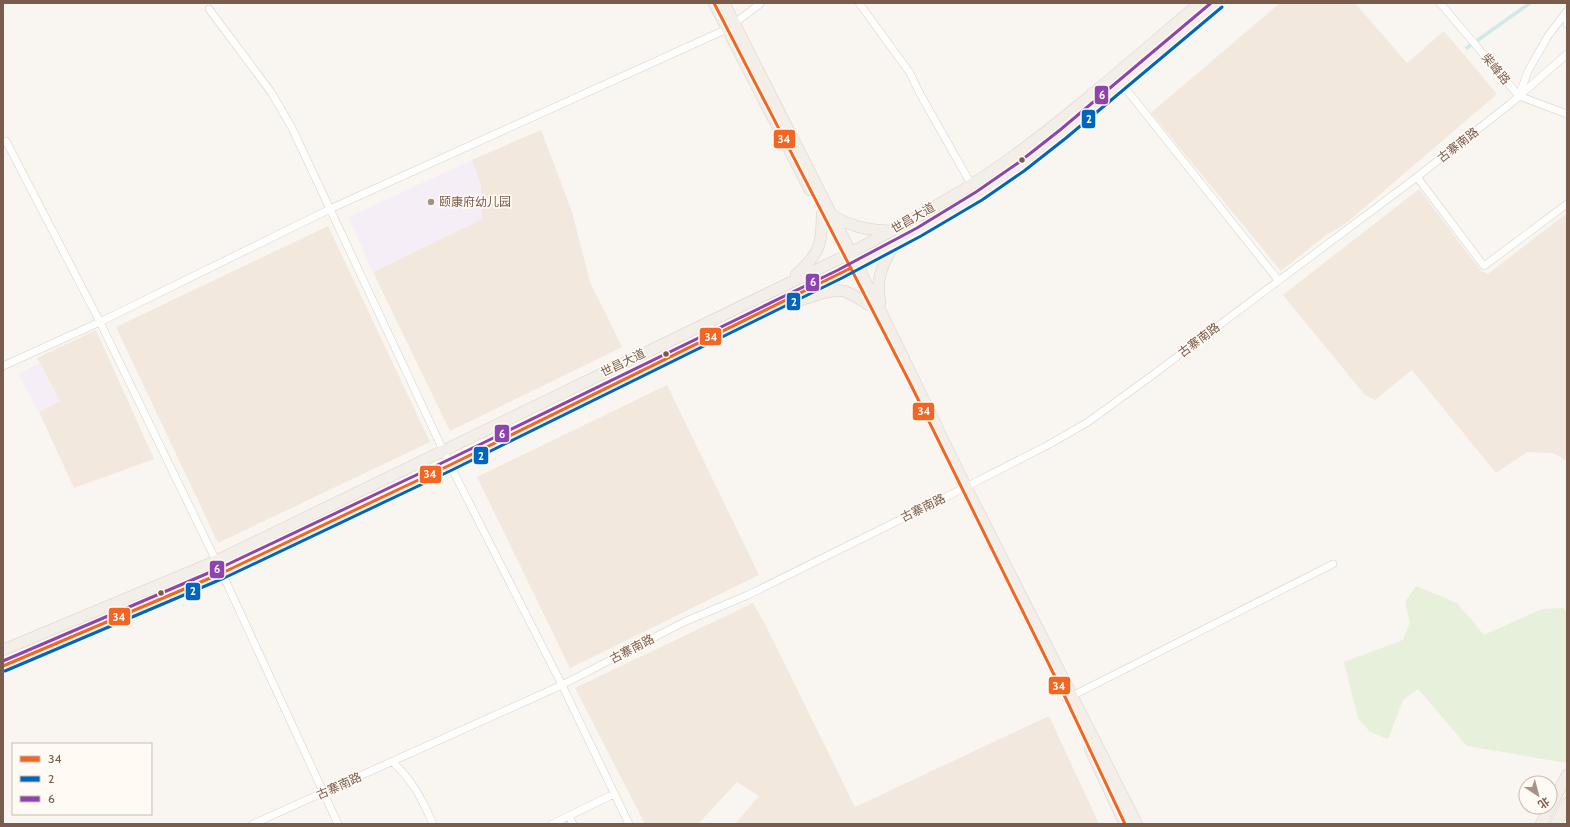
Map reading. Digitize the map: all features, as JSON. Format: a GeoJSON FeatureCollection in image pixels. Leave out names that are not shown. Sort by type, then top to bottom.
{"type":"FeatureCollection","features":[{"type":"Feature","properties":{"kind":"main road"},"geometry":{"type":"LineString","coordinates":[[714,3],[731,26],[826,214],[854,267],[881,312],[964,488]]}},
{"type":"Feature","properties":{"kind":"main road"},"geometry":{"type":"LineString","coordinates":[[724,3],[731,26]]}},
{"type":"Feature","properties":{"kind":"main road","name":"世昌大道"},"geometry":{"type":"LineString","coordinates":[[3,650],[216,562],[848,255],[892,231],[971,184],[1014,156],[1056,124],[1200,3]]}},
{"type":"Feature","properties":{"kind":"main road","name":"世昌大道"},"geometry":{"type":"LineString","coordinates":[[3,666],[222,573],[450,465],[854,267],[893,246],[979,196],[1021,167],[1063,134],[1219,3]]}},
{"type":"Feature","properties":{"kind":"main road"},"geometry":{"type":"LineString","coordinates":[[826,214],[845,223],[859,227],[872,230],[892,231]]}},
{"type":"Feature","properties":{"kind":"main road"},"geometry":{"type":"LineString","coordinates":[[787,284],[811,262],[820,247],[826,214]]}},
{"type":"Feature","properties":{"kind":"main road"},"geometry":{"type":"LineString","coordinates":[[881,312],[877,289],[879,276],[893,246]]}},
{"type":"Feature","properties":{"kind":"main road"},"geometry":{"type":"LineString","coordinates":[[854,267],[869,305],[964,488],[1069,698],[1137,824]]}},
{"type":"Feature","properties":{"kind":"main road"},"geometry":{"type":"LineString","coordinates":[[777,305],[794,302],[834,290],[844,291],[869,305]]}},
{"type":"Feature","properties":{"kind":"main road"},"geometry":{"type":"LineString","coordinates":[[1069,698],[1126,824]]}},
{"type":"Feature","properties":{"kind":"main road"},"geometry":{"type":"LineString","coordinates":[[1541,824],[1567,776]]}},
{"type":"Feature","properties":{"kind":"main road"},"geometry":{"type":"LineString","coordinates":[[1556,824],[1567,803]]}},
{"type":"Feature","properties":{"kind":"street"},"geometry":{"type":"LineString","coordinates":[[3,366],[100,322],[330,209],[731,26],[761,3]]}},
{"type":"Feature","properties":{"kind":"street"},"geometry":{"type":"LineString","coordinates":[[860,3],[910,73],[919,92],[971,184]]}},
{"type":"Feature","properties":{"kind":"street","name":"柴峰路"},"geometry":{"type":"LineString","coordinates":[[1440,3],[1519,96],[1567,114]]}},
{"type":"Feature","properties":{"kind":"street"},"geometry":{"type":"LineString","coordinates":[[209,9],[271,92],[292,128],[443,451],[562,685],[629,824]]}},
{"type":"Feature","properties":{"kind":"street"},"geometry":{"type":"LineString","coordinates":[[1519,96],[1528,71],[1548,36],[1567,11]]}},
{"type":"Feature","properties":{"kind":"street"},"geometry":{"type":"LineString","coordinates":[[1567,16],[1567,24]]}},
{"type":"Feature","properties":{"kind":"street","name":"古寨南路"},"geometry":{"type":"LineString","coordinates":[[253,824],[562,685],[684,622],[748,595],[964,488],[1048,445],[1088,422],[1416,177],[1519,96],[1567,54]]}},
{"type":"Feature","properties":{"kind":"street"},"geometry":{"type":"LineString","coordinates":[[1122,84],[1278,280]]}},
{"type":"Feature","properties":{"kind":"street"},"geometry":{"type":"LineString","coordinates":[[6,141],[100,322],[222,573],[338,824]]}},
{"type":"Feature","properties":{"kind":"street"},"geometry":{"type":"LineString","coordinates":[[1416,177],[1484,266],[1567,204]]}},
{"type":"Feature","properties":{"kind":"street"},"geometry":{"type":"LineString","coordinates":[[1069,698],[1333,564]]}},
{"type":"Feature","properties":{"kind":"street"},"geometry":{"type":"LineString","coordinates":[[393,762],[408,778],[420,796],[433,824]]}},
{"type":"Feature","properties":{"kind":"street"},"geometry":{"type":"LineString","coordinates":[[552,824],[614,794]]}},
{"type":"Feature","properties":{"kind":"street"},"geometry":{"type":"LineString","coordinates":[[569,816],[573,824]]}},
{"type":"Feature","properties":{"kind":"shaded area"},"geometry":{"type":"Polygon","coordinates":[[[1280,3],[1355,3],[1407,63],[1444,31],[1497,94],[1344,225],[1326,235],[1281,271],[1151,113],[1280,3]]]}},
{"type":"Feature","properties":{"kind":"shaded area"},"geometry":{"type":"Polygon","coordinates":[[[541,130],[572,212],[590,282],[622,347],[450,431],[373,272],[482,219],[481,186],[472,160],[541,130]]]}},
{"type":"Feature","properties":{"kind":"shaded area","name":"颐康府幼儿园"},"geometry":{"type":"Polygon","coordinates":[[[472,160],[481,186],[482,219],[373,272],[348,217],[472,160]]]}},
{"type":"Feature","properties":{"kind":"shaded area"},"geometry":{"type":"Polygon","coordinates":[[[1419,189],[1481,271],[1488,274],[1567,213],[1567,461],[1553,453],[1527,452],[1496,473],[1412,370],[1375,400],[1365,395],[1283,295],[1419,189]]]}},
{"type":"Feature","properties":{"kind":"shaded area"},"geometry":{"type":"Polygon","coordinates":[[[328,226],[430,442],[218,543],[116,327],[328,226]]]}},
{"type":"Feature","properties":{"kind":"shaded area"},"geometry":{"type":"Polygon","coordinates":[[[96,330],[154,459],[74,488],[39,412],[60,401],[37,358],[96,330]]]}},
{"type":"Feature","properties":{"kind":"shaded area"},"geometry":{"type":"Polygon","coordinates":[[[39,363],[60,401],[39,412],[18,374],[39,363]]]}},
{"type":"Feature","properties":{"kind":"shaded area"},"geometry":{"type":"Polygon","coordinates":[[[667,385],[759,575],[570,668],[477,477],[667,385]]]}},
{"type":"Feature","properties":{"kind":"shaded area"},"geometry":{"type":"Polygon","coordinates":[[[753,603],[766,626],[855,807],[1049,716],[1099,824],[735,824],[759,796],[737,782],[698,824],[645,824],[575,688],[753,603]]]}},
{"type":"Feature","properties":{"kind":"green space"},"geometry":{"type":"Polygon","coordinates":[[[1416,586],[1457,603],[1484,635],[1542,609],[1563,608],[1567,612],[1567,763],[1467,746],[1418,689],[1403,700],[1388,739],[1370,732],[1358,718],[1344,662],[1403,640],[1410,622],[1405,602],[1416,586]]]}},
{"type":"Feature","properties":{"kind":"water"},"geometry":{"type":"Polygon","coordinates":[[[1527,3],[1533,3],[1467,50],[1465,47],[1527,3]]]}},
{"type":"Feature","properties":{"kind":"transit line","name":"34"},"geometry":{"type":"LineString","coordinates":[[714,3],[910,383],[1066,699],[1125,824]]}},
{"type":"Feature","properties":{"kind":"transit line","name":"6"},"geometry":{"type":"LineString","coordinates":[[3,661],[220,568],[448,460],[838,270],[917,228],[976,192],[1018,163],[1060,130],[1211,3]]}},
{"type":"Feature","properties":{"kind":"transit line","name":"2"},"geometry":{"type":"LineString","coordinates":[[5,671],[224,578],[452,470],[842,278],[921,236],[982,200],[1024,171],[1066,138],[1222,7]]}},
{"type":"Feature","properties":{"kind":"transit line","name":"34"},"geometry":{"type":"LineString","coordinates":[[3,666],[222,573],[450,465],[851,268]]}},
{"type":"Feature","properties":{"kind":"place","name":"颐康府幼儿园"},"geometry":{"type":"Point","coordinates":[431,202]}}]}
